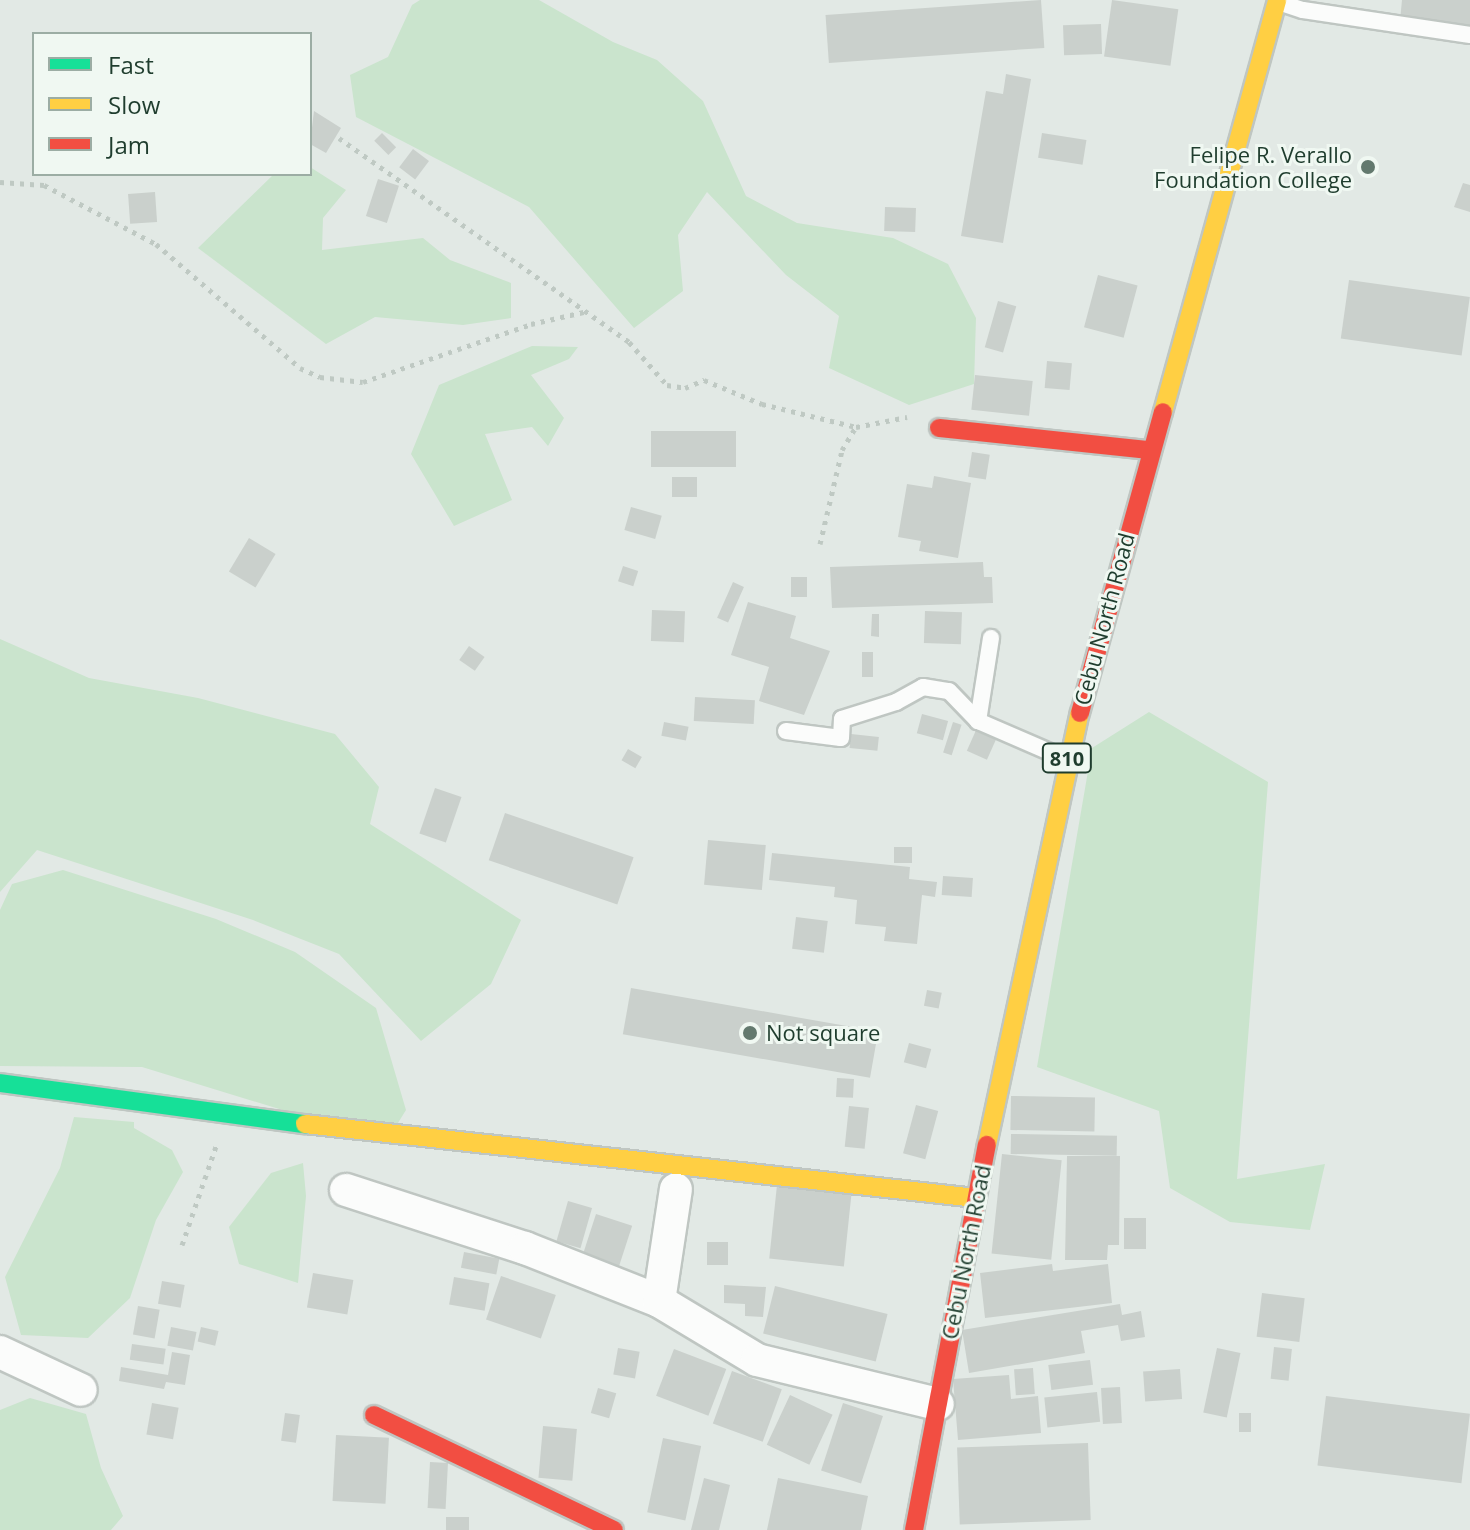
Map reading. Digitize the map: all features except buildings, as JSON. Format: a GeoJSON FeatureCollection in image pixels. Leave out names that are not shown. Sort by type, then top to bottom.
{"type":"FeatureCollection","features":[{"type":"Feature","properties":{"kind":"main road","name":"Cebu North Road"},"geometry":{"type":"LineString","coordinates":[[914,1530],[976,1198],[1067,760],[1150,450],[1277,0]]}},
{"type":"Feature","properties":{"kind":"main road"},"geometry":{"type":"LineString","coordinates":[[939,428],[1150,450]]}},
{"type":"Feature","properties":{"kind":"main road"},"geometry":{"type":"LineString","coordinates":[[0,1083],[227,1115],[976,1198]]}},
{"type":"Feature","properties":{"kind":"main road"},"geometry":{"type":"LineString","coordinates":[[374,1415],[614,1530]]}},
{"type":"Feature","properties":{"kind":"street"},"geometry":{"type":"LineString","coordinates":[[659,1301],[676,1189]]}},
{"type":"Feature","properties":{"kind":"street"},"geometry":{"type":"LineString","coordinates":[[346,1190],[525,1248],[659,1301],[757,1360],[938,1404]]}},
{"type":"Feature","properties":{"kind":"street"},"geometry":{"type":"LineString","coordinates":[[0,1352],[81,1390]]}},
{"type":"Feature","properties":{"kind":"lane"},"geometry":{"type":"LineString","coordinates":[[1277,0],[1303,10],[1470,35]]}},
{"type":"Feature","properties":{"kind":"lane"},"geometry":{"type":"LineString","coordinates":[[978,721],[991,638]]}},
{"type":"Feature","properties":{"kind":"lane"},"geometry":{"type":"LineString","coordinates":[[786,731],[841,738],[842,719],[896,702],[923,687],[949,691],[978,721],[1067,760]]}},
{"type":"Feature","properties":{"kind":"path"},"geometry":{"type":"LineString","coordinates":[[339,138],[445,208],[496,253],[629,342],[667,385],[685,388],[704,380],[762,404],[856,427],[909,417],[939,428]]}},
{"type":"Feature","properties":{"kind":"path"},"geometry":{"type":"LineString","coordinates":[[0,182],[44,185],[156,244],[300,368],[320,377],[363,382],[531,324],[584,312]]}},
{"type":"Feature","properties":{"kind":"path"},"geometry":{"type":"LineString","coordinates":[[820,544],[842,450],[856,427]]}},
{"type":"Feature","properties":{"kind":"path"},"geometry":{"type":"LineString","coordinates":[[182,1245],[227,1115]]}},
{"type":"Feature","properties":{"kind":"green space"},"geometry":{"type":"Polygon","coordinates":[[[420,0],[539,0],[613,42],[657,60],[703,101],[746,196],[797,223],[893,238],[948,264],[976,318],[974,384],[909,405],[829,368],[839,316],[786,275],[707,192],[678,235],[683,291],[634,328],[529,207],[356,117],[350,75],[388,57],[412,5],[420,0]]]}},
{"type":"Feature","properties":{"kind":"green space"},"geometry":{"type":"Polygon","coordinates":[[[312,168],[346,190],[323,218],[322,250],[423,238],[450,260],[511,283],[511,318],[463,325],[375,317],[326,344],[198,248],[272,176],[312,176],[312,168]]]}},
{"type":"Feature","properties":{"kind":"green space"},"geometry":{"type":"Polygon","coordinates":[[[532,346],[578,347],[569,359],[531,375],[564,418],[548,446],[532,427],[485,434],[512,500],[454,526],[411,454],[439,385],[532,346]]]}},
{"type":"Feature","properties":{"kind":"green space"},"geometry":{"type":"Polygon","coordinates":[[[0,639],[89,678],[198,698],[335,734],[379,787],[370,824],[521,920],[491,984],[421,1041],[339,954],[253,920],[37,850],[0,892],[0,639]]]}},
{"type":"Feature","properties":{"kind":"green space"},"geometry":{"type":"Polygon","coordinates":[[[1149,712],[1268,782],[1237,1179],[1325,1164],[1310,1230],[1230,1222],[1170,1188],[1159,1111],[1037,1067],[1092,748],[1149,712]]]}},
{"type":"Feature","properties":{"kind":"green space"},"geometry":{"type":"Polygon","coordinates":[[[63,870],[216,919],[295,952],[376,1008],[406,1110],[393,1131],[289,1112],[142,1067],[0,1066],[0,910],[12,884],[63,870]]]}},
{"type":"Feature","properties":{"kind":"green space"},"geometry":{"type":"Polygon","coordinates":[[[74,1117],[134,1122],[134,1128],[172,1150],[183,1172],[156,1220],[130,1298],[88,1338],[21,1335],[5,1277],[60,1168],[74,1117]]]}},
{"type":"Feature","properties":{"kind":"green space"},"geometry":{"type":"Polygon","coordinates":[[[303,1163],[306,1196],[298,1283],[239,1264],[229,1227],[271,1173],[303,1163]]]}},
{"type":"Feature","properties":{"kind":"green space"},"geometry":{"type":"Polygon","coordinates":[[[30,1398],[86,1414],[101,1468],[123,1516],[111,1530],[0,1530],[0,1410],[30,1398]]]}},
{"type":"Feature","properties":{"kind":"traffic: fast"},"geometry":{"type":"LineString","coordinates":[[0,1083],[305,1124]]}},
{"type":"Feature","properties":{"kind":"traffic: slow"},"geometry":{"type":"LineString","coordinates":[[1163,412],[1277,0]]}},
{"type":"Feature","properties":{"kind":"traffic: slow"},"geometry":{"type":"LineString","coordinates":[[987,1145],[1080,713]]}},
{"type":"Feature","properties":{"kind":"traffic: slow"},"geometry":{"type":"LineString","coordinates":[[305,1124],[976,1198]]}},
{"type":"Feature","properties":{"kind":"traffic: jam"},"geometry":{"type":"LineString","coordinates":[[1080,713],[1163,412]]}},
{"type":"Feature","properties":{"kind":"traffic: jam"},"geometry":{"type":"LineString","coordinates":[[939,428],[1150,450]]}},
{"type":"Feature","properties":{"kind":"traffic: jam"},"geometry":{"type":"LineString","coordinates":[[914,1530],[987,1145]]}},
{"type":"Feature","properties":{"kind":"traffic: jam"},"geometry":{"type":"LineString","coordinates":[[374,1415],[614,1530]]}},
{"type":"Feature","properties":{"kind":"place","name":"Felipe R. Verallo Foundation College"},"geometry":{"type":"Point","coordinates":[1368,167]}},
{"type":"Feature","properties":{"kind":"place","name":"Not square"},"geometry":{"type":"Point","coordinates":[750,1033]}}]}
